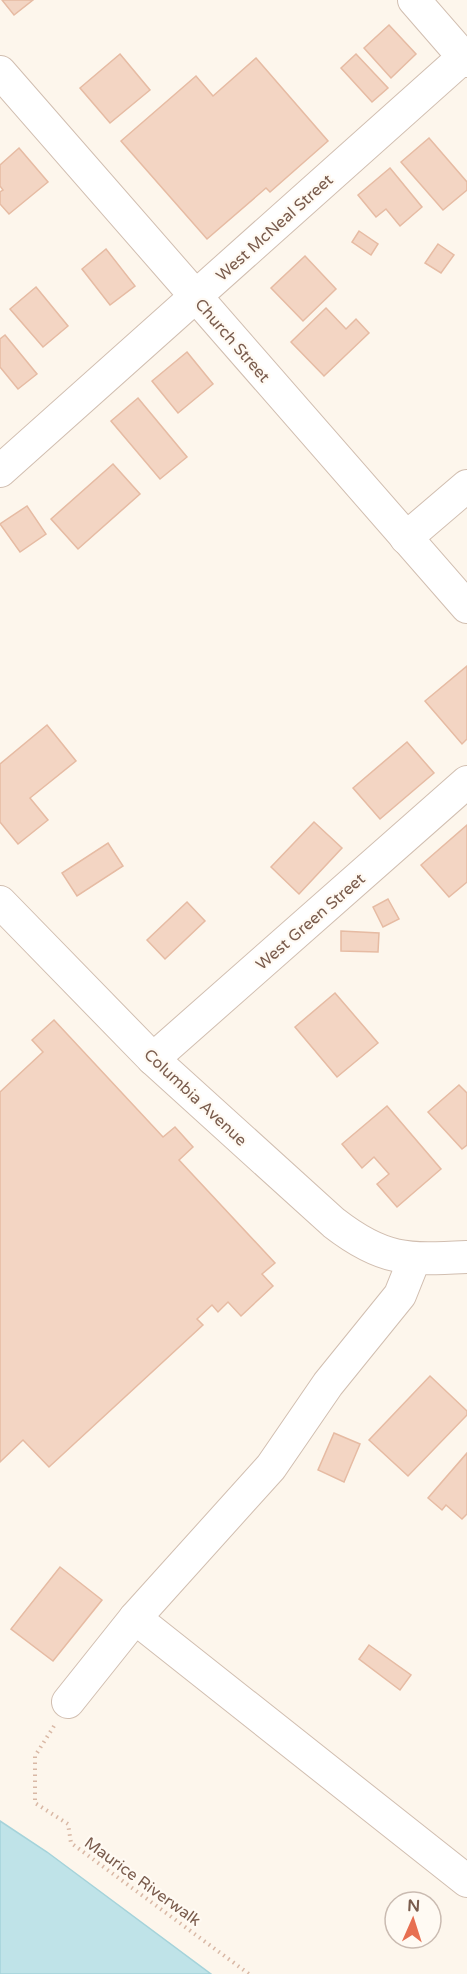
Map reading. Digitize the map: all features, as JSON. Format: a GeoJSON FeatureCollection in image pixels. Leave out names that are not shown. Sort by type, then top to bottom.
{"type":"FeatureCollection","features":[{"type":"Feature","properties":{"kind":"street"},"geometry":{"type":"LineString","coordinates":[[414,0],[466,57]]}},
{"type":"Feature","properties":{"kind":"street","name":"West McNeal Street"},"geometry":{"type":"LineString","coordinates":[[0,471],[466,57]]}},
{"type":"Feature","properties":{"kind":"street","name":"Church Street"},"geometry":{"type":"LineString","coordinates":[[0,72],[467,607]]}},
{"type":"Feature","properties":{"kind":"street"},"geometry":{"type":"LineString","coordinates":[[406,538],[467,486]]}},
{"type":"Feature","properties":{"kind":"street","name":"West Green Street"},"geometry":{"type":"LineString","coordinates":[[153,1059],[467,782]]}},
{"type":"Feature","properties":{"kind":"street","name":"Columbia Avenue"},"geometry":{"type":"LineString","coordinates":[[0,902],[153,1059],[333,1223],[357,1241],[384,1254],[414,1260],[467,1257]]}},
{"type":"Feature","properties":{"kind":"street"},"geometry":{"type":"LineString","coordinates":[[68,1702],[135,1618],[271,1467],[328,1384],[400,1295],[414,1260]]}},
{"type":"Feature","properties":{"kind":"street"},"geometry":{"type":"LineString","coordinates":[[135,1618],[467,1881]]}},
{"type":"Feature","properties":{"kind":"path","name":"Maurice Riverwalk"},"geometry":{"type":"LineString","coordinates":[[68,1702],[35,1756],[35,1803],[68,1824],[71,1843],[249,1974]]}},
{"type":"Feature","properties":{"kind":"water"},"geometry":{"type":"Polygon","coordinates":[[[0,1821],[47,1852],[211,1974],[0,1974],[0,1821]]]}},
{"type":"Feature","properties":{"kind":"building"},"geometry":{"type":"Polygon","coordinates":[[[2,0],[33,0],[14,15],[2,0]]]}},
{"type":"Feature","properties":{"kind":"building"},"geometry":{"type":"Polygon","coordinates":[[[389,25],[416,54],[391,78],[364,48],[389,25]]]}},
{"type":"Feature","properties":{"kind":"building"},"geometry":{"type":"Polygon","coordinates":[[[120,54],[150,90],[110,123],[80,88],[120,54]]]}},
{"type":"Feature","properties":{"kind":"building"},"geometry":{"type":"Polygon","coordinates":[[[356,54],[388,88],[372,102],[341,68],[356,54]]]}},
{"type":"Feature","properties":{"kind":"building"},"geometry":{"type":"Polygon","coordinates":[[[256,58],[328,141],[270,192],[266,188],[207,239],[121,141],[196,76],[213,96],[256,58]]]}},
{"type":"Feature","properties":{"kind":"building"},"geometry":{"type":"Polygon","coordinates":[[[429,138],[467,182],[467,190],[443,210],[401,162],[429,138]]]}},
{"type":"Feature","properties":{"kind":"building"},"geometry":{"type":"Polygon","coordinates":[[[19,148],[48,182],[9,214],[0,204],[0,192],[3,190],[0,186],[0,165],[19,148]]]}},
{"type":"Feature","properties":{"kind":"building"},"geometry":{"type":"Polygon","coordinates":[[[390,168],[422,207],[400,226],[386,209],[376,217],[358,195],[390,168]]]}},
{"type":"Feature","properties":{"kind":"building"},"geometry":{"type":"Polygon","coordinates":[[[359,231],[378,244],[371,255],[352,242],[359,231]]]}},
{"type":"Feature","properties":{"kind":"building"},"geometry":{"type":"Polygon","coordinates":[[[438,244],[454,255],[441,273],[425,263],[438,244]]]}},
{"type":"Feature","properties":{"kind":"building"},"geometry":{"type":"Polygon","coordinates":[[[106,249],[135,286],[110,305],[82,269],[106,249]]]}},
{"type":"Feature","properties":{"kind":"building"},"geometry":{"type":"Polygon","coordinates":[[[305,256],[336,289],[303,321],[271,288],[305,256]]]}},
{"type":"Feature","properties":{"kind":"building"},"geometry":{"type":"Polygon","coordinates":[[[36,287],[68,326],[43,347],[10,309],[36,287]]]}},
{"type":"Feature","properties":{"kind":"building"},"geometry":{"type":"Polygon","coordinates":[[[326,308],[346,329],[356,319],[369,333],[324,376],[291,342],[326,308]]]}},
{"type":"Feature","properties":{"kind":"building"},"geometry":{"type":"Polygon","coordinates":[[[5,335],[37,374],[18,389],[0,367],[0,339],[5,335]]]}},
{"type":"Feature","properties":{"kind":"building"},"geometry":{"type":"Polygon","coordinates":[[[187,352],[213,384],[178,413],[152,381],[187,352]]]}},
{"type":"Feature","properties":{"kind":"building"},"geometry":{"type":"Polygon","coordinates":[[[138,398],[187,457],[160,479],[111,421],[138,398]]]}},
{"type":"Feature","properties":{"kind":"building"},"geometry":{"type":"Polygon","coordinates":[[[113,464],[140,494],[78,549],[51,519],[113,464]]]}},
{"type":"Feature","properties":{"kind":"building"},"geometry":{"type":"Polygon","coordinates":[[[27,506],[46,534],[20,552],[0,524],[27,506]]]}},
{"type":"Feature","properties":{"kind":"building"},"geometry":{"type":"Polygon","coordinates":[[[467,666],[467,739],[462,744],[425,701],[467,666]]]}},
{"type":"Feature","properties":{"kind":"building"},"geometry":{"type":"Polygon","coordinates":[[[47,725],[76,761],[30,798],[48,820],[18,844],[0,822],[0,764],[47,725]]]}},
{"type":"Feature","properties":{"kind":"building"},"geometry":{"type":"Polygon","coordinates":[[[407,742],[434,773],[380,819],[353,788],[407,742]]]}},
{"type":"Feature","properties":{"kind":"building"},"geometry":{"type":"Polygon","coordinates":[[[314,822],[342,848],[299,894],[271,867],[314,822]]]}},
{"type":"Feature","properties":{"kind":"building"},"geometry":{"type":"Polygon","coordinates":[[[467,825],[467,882],[449,897],[421,865],[467,825]]]}},
{"type":"Feature","properties":{"kind":"building"},"geometry":{"type":"Polygon","coordinates":[[[108,843],[123,866],[77,896],[62,873],[108,843]]]}},
{"type":"Feature","properties":{"kind":"building"},"geometry":{"type":"Polygon","coordinates":[[[388,899],[399,919],[383,927],[373,907],[388,899]]]}},
{"type":"Feature","properties":{"kind":"building"},"geometry":{"type":"Polygon","coordinates":[[[187,902],[205,921],[165,959],[147,940],[187,902]]]}},
{"type":"Feature","properties":{"kind":"building"},"geometry":{"type":"Polygon","coordinates":[[[341,931],[379,933],[378,952],[341,951],[341,931]]]}},
{"type":"Feature","properties":{"kind":"building"},"geometry":{"type":"Polygon","coordinates":[[[335,993],[378,1043],[337,1077],[295,1027],[335,993]]]}},
{"type":"Feature","properties":{"kind":"building"},"geometry":{"type":"Polygon","coordinates":[[[54,1020],[163,1137],[175,1127],[193,1147],[179,1160],[275,1263],[262,1274],[273,1286],[241,1316],[228,1302],[218,1312],[212,1305],[197,1319],[203,1325],[49,1467],[23,1440],[0,1462],[0,1092],[43,1052],[32,1040],[54,1020]]]}},
{"type":"Feature","properties":{"kind":"building"},"geometry":{"type":"Polygon","coordinates":[[[459,1085],[467,1093],[467,1145],[462,1149],[428,1112],[459,1085]]]}},
{"type":"Feature","properties":{"kind":"building"},"geometry":{"type":"Polygon","coordinates":[[[387,1106],[441,1169],[397,1207],[377,1184],[389,1174],[374,1157],[362,1168],[342,1144],[387,1106]]]}},
{"type":"Feature","properties":{"kind":"building"},"geometry":{"type":"Polygon","coordinates":[[[430,1376],[467,1411],[467,1415],[408,1476],[369,1440],[430,1376]]]}},
{"type":"Feature","properties":{"kind":"building"},"geometry":{"type":"Polygon","coordinates":[[[334,1433],[360,1444],[344,1482],[318,1470],[334,1433]]]}},
{"type":"Feature","properties":{"kind":"building"},"geometry":{"type":"Polygon","coordinates":[[[467,1453],[467,1514],[462,1519],[446,1505],[442,1510],[428,1498],[467,1453]]]}},
{"type":"Feature","properties":{"kind":"building"},"geometry":{"type":"Polygon","coordinates":[[[60,1567],[102,1600],[53,1661],[11,1629],[60,1567]]]}},
{"type":"Feature","properties":{"kind":"building"},"geometry":{"type":"Polygon","coordinates":[[[369,1645],[411,1675],[400,1690],[359,1659],[369,1645]]]}}]}
